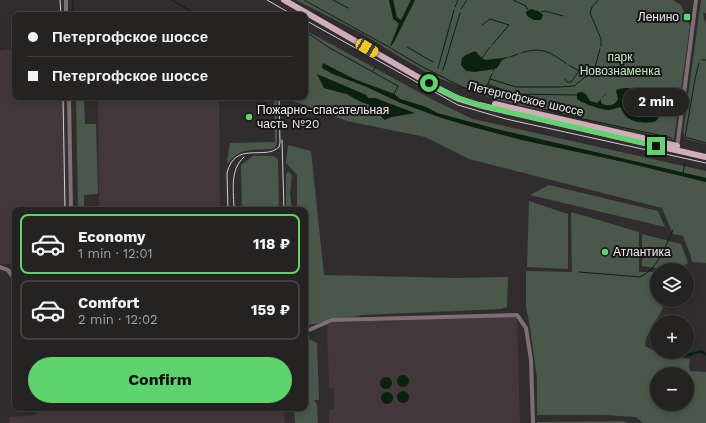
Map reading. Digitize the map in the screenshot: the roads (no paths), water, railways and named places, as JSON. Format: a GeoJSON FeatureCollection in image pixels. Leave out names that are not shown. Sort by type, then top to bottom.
{"type":"FeatureCollection","features":[{"type":"Feature","properties":{"kind":"main road","name":"Петергофское шоссе"},"geometry":{"type":"LineString","coordinates":[[284,0],[305,12]]}},
{"type":"Feature","properties":{"kind":"main road","name":"Петергофское шоссе"},"geometry":{"type":"LineString","coordinates":[[292,0],[459,95],[482,102],[677,148],[706,157]]}},
{"type":"Feature","properties":{"kind":"main road","name":"Петергофское шоссе"},"geometry":{"type":"LineString","coordinates":[[308,14],[426,82],[459,99],[502,110],[706,153]]}},
{"type":"Feature","properties":{"kind":"street"},"geometry":{"type":"LineString","coordinates":[[66,0],[66,12]]}},
{"type":"Feature","properties":{"kind":"street"},"geometry":{"type":"LineString","coordinates":[[677,148],[696,0]]}},
{"type":"Feature","properties":{"kind":"street"},"geometry":{"type":"LineString","coordinates":[[69,100],[71,207]]}},
{"type":"Feature","properties":{"kind":"street"},"geometry":{"type":"LineString","coordinates":[[0,267],[8,270],[12,276]]}},
{"type":"Feature","properties":{"kind":"street"},"geometry":{"type":"LineString","coordinates":[[308,330],[332,320],[517,315],[526,328],[530,352],[533,384],[533,423]]}},
{"type":"Feature","properties":{"kind":"waterway"},"geometry":{"type":"LineString","coordinates":[[73,0],[73,12]]}},
{"type":"Feature","properties":{"kind":"waterway"},"geometry":{"type":"LineString","coordinates":[[172,0],[192,12]]}},
{"type":"Feature","properties":{"kind":"waterway"},"geometry":{"type":"LineString","coordinates":[[304,0],[419,65],[462,87],[565,115],[672,138]]}},
{"type":"Feature","properties":{"kind":"waterway"},"geometry":{"type":"LineString","coordinates":[[333,0],[348,8]]}},
{"type":"Feature","properties":{"kind":"waterway"},"geometry":{"type":"LineString","coordinates":[[391,0],[395,18],[399,21]]}},
{"type":"Feature","properties":{"kind":"waterway"},"geometry":{"type":"LineString","coordinates":[[455,7],[458,0]]}},
{"type":"Feature","properties":{"kind":"waterway"},"geometry":{"type":"LineString","coordinates":[[461,9],[467,0]]}},
{"type":"Feature","properties":{"kind":"waterway"},"geometry":{"type":"LineString","coordinates":[[513,0],[526,6],[528,10]]}},
{"type":"Feature","properties":{"kind":"waterway"},"geometry":{"type":"LineString","coordinates":[[598,0],[592,7],[590,13],[601,39],[601,46]]}},
{"type":"Feature","properties":{"kind":"waterway"},"geometry":{"type":"LineString","coordinates":[[438,68],[454,10]]}},
{"type":"Feature","properties":{"kind":"waterway"},"geometry":{"type":"LineString","coordinates":[[541,12],[545,11],[563,16]]}},
{"type":"Feature","properties":{"kind":"waterway"},"geometry":{"type":"LineString","coordinates":[[443,70],[460,13]]}},
{"type":"Feature","properties":{"kind":"waterway"},"geometry":{"type":"LineString","coordinates":[[482,25],[490,19],[509,25],[492,45]]}},
{"type":"Feature","properties":{"kind":"waterway"},"geometry":{"type":"LineString","coordinates":[[308,33],[328,47],[398,86],[394,94]]}},
{"type":"Feature","properties":{"kind":"waterway"},"geometry":{"type":"LineString","coordinates":[[407,47],[433,62]]}},
{"type":"Feature","properties":{"kind":"waterway"},"geometry":{"type":"LineString","coordinates":[[482,58],[490,47]]}},
{"type":"Feature","properties":{"kind":"waterway"},"geometry":{"type":"LineString","coordinates":[[490,79],[516,87],[574,86],[595,67],[600,49]]}},
{"type":"Feature","properties":{"kind":"waterway"},"geometry":{"type":"LineString","coordinates":[[521,53],[535,50],[546,51],[567,64]]}},
{"type":"Feature","properties":{"kind":"waterway"},"geometry":{"type":"LineString","coordinates":[[510,57],[518,54]]}},
{"type":"Feature","properties":{"kind":"waterway"},"geometry":{"type":"LineString","coordinates":[[699,63],[685,137],[706,143]]}},
{"type":"Feature","properties":{"kind":"waterway"},"geometry":{"type":"LineString","coordinates":[[565,79],[567,82],[571,82],[579,71],[569,65]]}},
{"type":"Feature","properties":{"kind":"waterway"},"geometry":{"type":"LineString","coordinates":[[373,71],[376,66]]}},
{"type":"Feature","properties":{"kind":"waterway"},"geometry":{"type":"LineString","coordinates":[[487,86],[492,74]]}},
{"type":"Feature","properties":{"kind":"waterway"},"geometry":{"type":"LineString","coordinates":[[487,84],[514,94],[577,95]]}},
{"type":"Feature","properties":{"kind":"waterway"},"geometry":{"type":"LineString","coordinates":[[484,93],[485,89]]}},
{"type":"Feature","properties":{"kind":"waterway"},"geometry":{"type":"LineString","coordinates":[[683,173],[685,163]]}},
{"type":"Feature","properties":{"kind":"waterway"},"geometry":{"type":"LineString","coordinates":[[579,272],[640,277],[652,269],[664,250],[673,230]]}},
{"type":"Feature","properties":{"kind":"tram line"},"geometry":{"type":"LineString","coordinates":[[267,0],[288,12]]}},
{"type":"Feature","properties":{"kind":"tram line"},"geometry":{"type":"LineString","coordinates":[[308,22],[458,105],[506,119],[706,163]]}},
{"type":"Feature","properties":{"kind":"tram line"},"geometry":{"type":"LineString","coordinates":[[228,207],[227,173],[231,163],[243,154],[273,151],[279,147],[279,100]]}},
{"type":"Feature","properties":{"kind":"tram line"},"geometry":{"type":"LineString","coordinates":[[282,140],[284,207]]}},
{"type":"Feature","properties":{"kind":"tram line"},"geometry":{"type":"LineString","coordinates":[[234,207],[234,175],[239,162],[244,157]]}},
{"type":"Feature","properties":{"kind":"railway"},"geometry":{"type":"LineString","coordinates":[[60,0],[61,12]]}},
{"type":"Feature","properties":{"kind":"railway"},"geometry":{"type":"LineString","coordinates":[[63,100],[65,207]]}},
{"type":"Feature","properties":{"kind":"place","name":"Ленино"},"geometry":{"type":"Point","coordinates":[687,17]}},
{"type":"Feature","properties":{"kind":"place","name":"Пожарно-спасательная часть №20"},"geometry":{"type":"Point","coordinates":[249,117]}},
{"type":"Feature","properties":{"kind":"place","name":"Атлантика"},"geometry":{"type":"Point","coordinates":[605,252]}},
{"type":"Feature","properties":{"kind":"park label","name":"парк Новознаменка"},"geometry":{"type":"Point","coordinates":[620,64]}}]}
